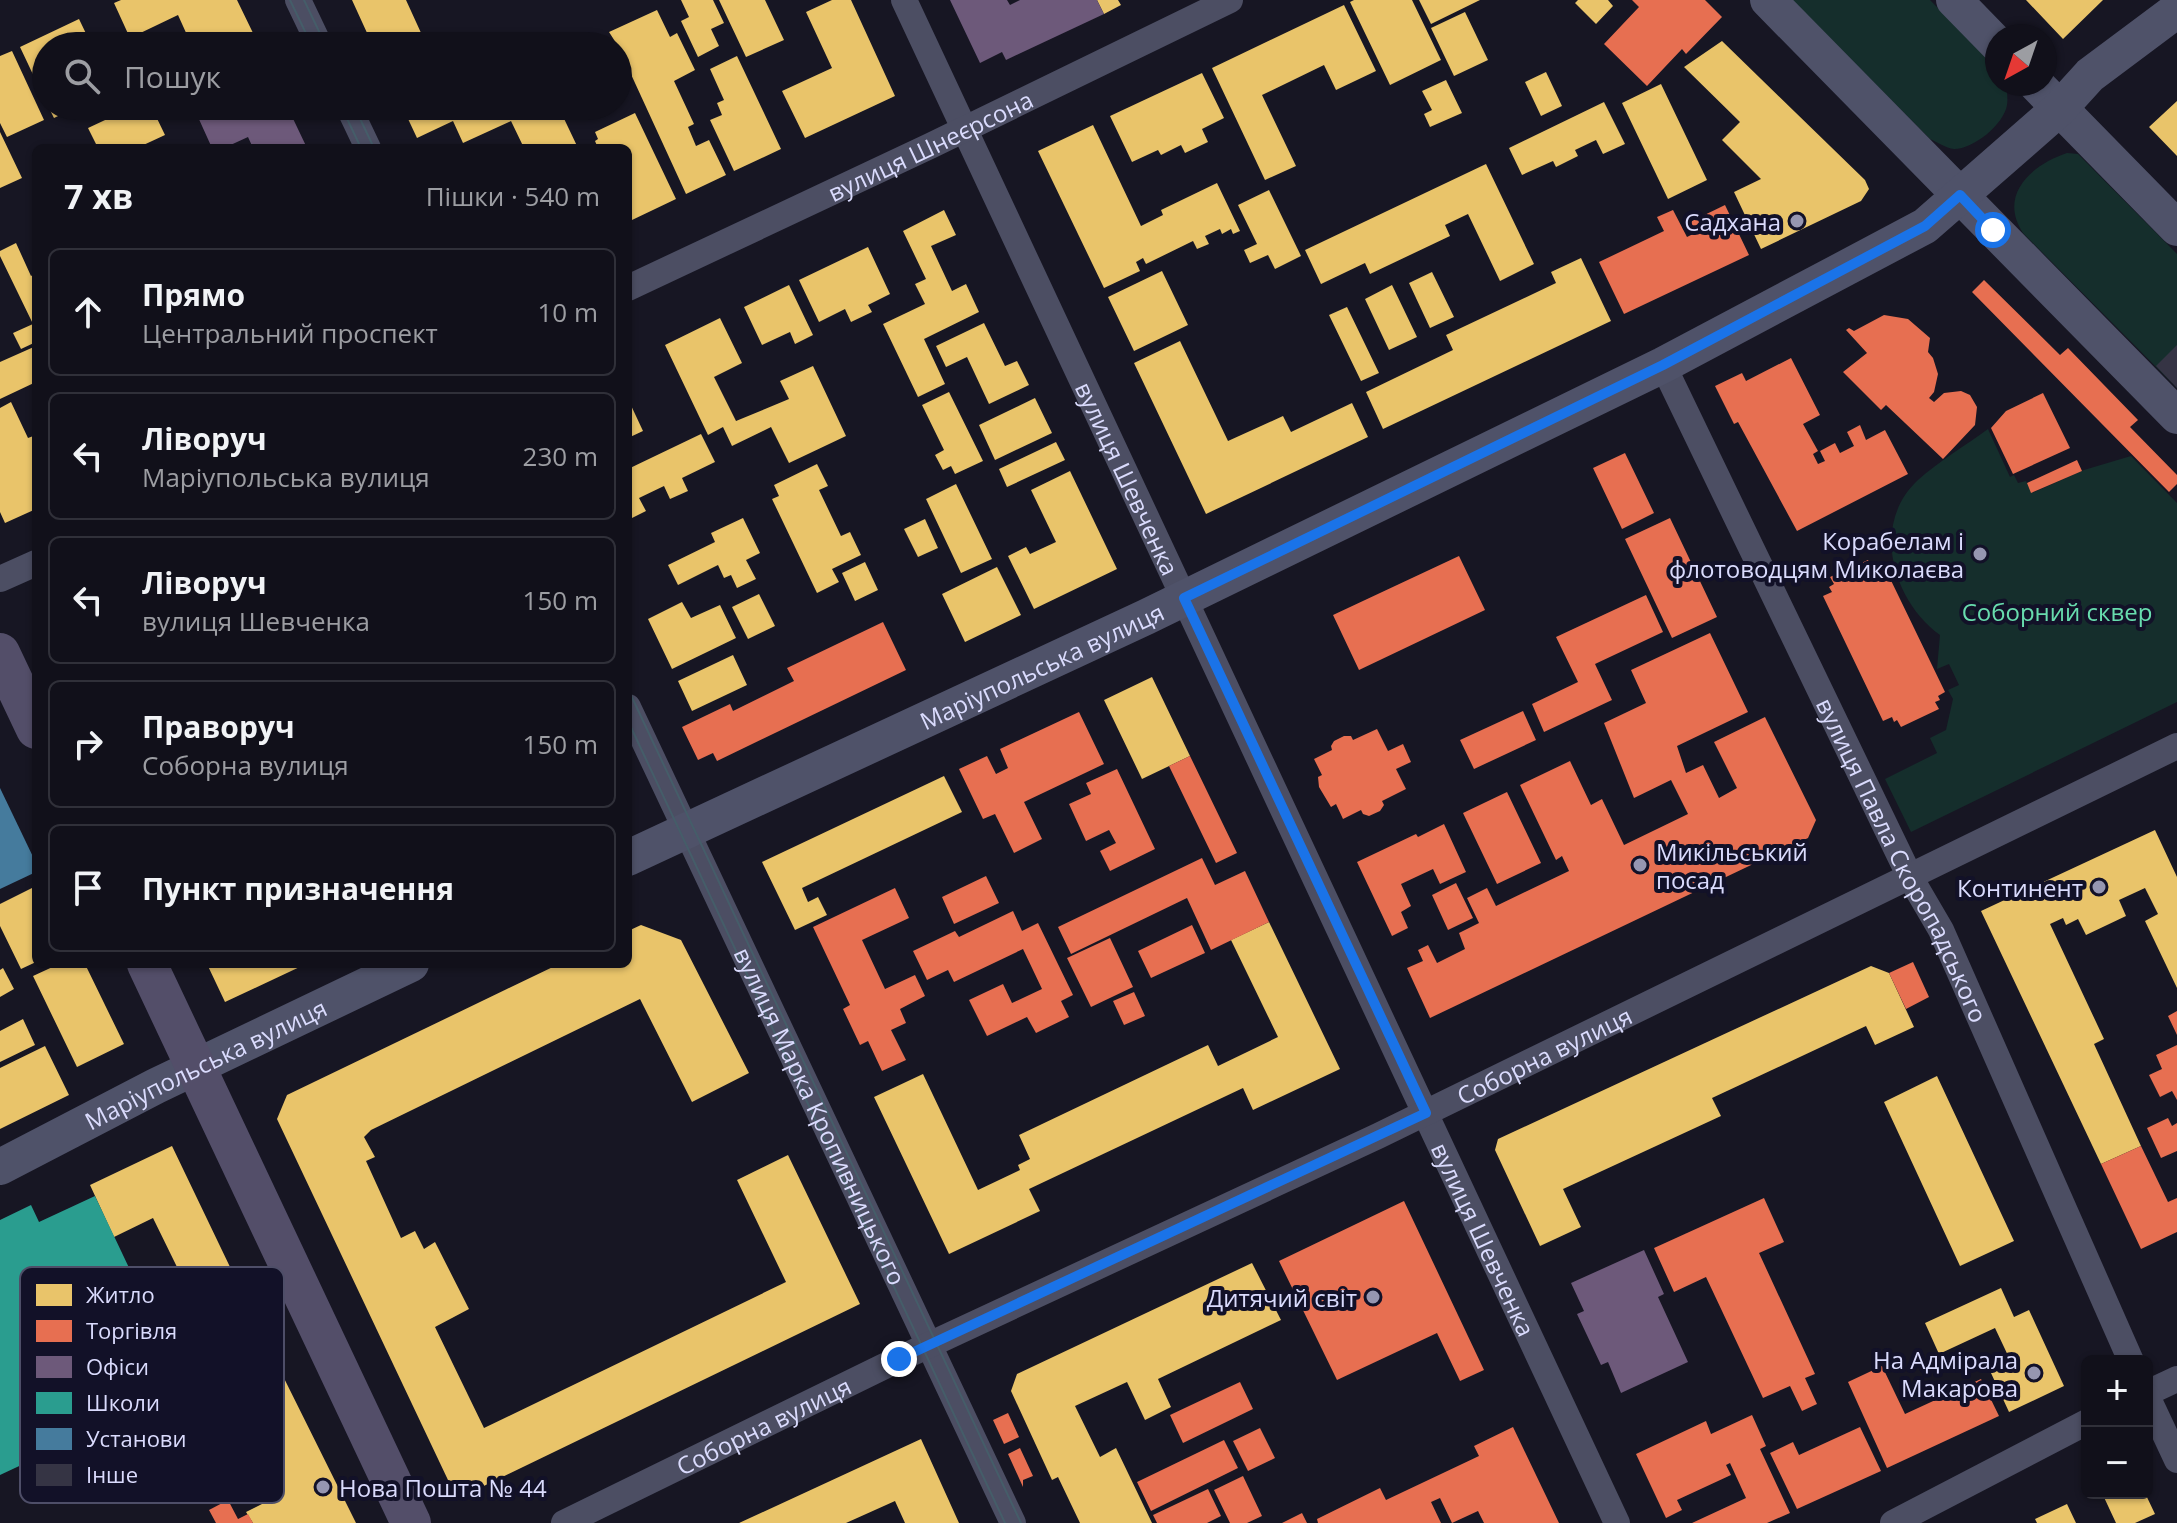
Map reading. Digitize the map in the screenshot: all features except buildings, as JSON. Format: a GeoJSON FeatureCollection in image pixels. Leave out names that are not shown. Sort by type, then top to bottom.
{"type":"FeatureCollection","features":[{"type":"Feature","properties":{"kind":"main road"},"geometry":{"type":"LineString","coordinates":[[0,653],[32,721]]}},
{"type":"Feature","properties":{"kind":"main road"},"geometry":{"type":"LineString","coordinates":[[149,968],[411,1523]]}},
{"type":"Feature","properties":{"kind":"street"},"geometry":{"type":"LineString","coordinates":[[298,0],[313,32]]}},
{"type":"Feature","properties":{"kind":"street","name":"вулиця Шевченка"},"geometry":{"type":"LineString","coordinates":[[904,0],[1617,1523]]}},
{"type":"Feature","properties":{"kind":"street","name":"вулиця Шнеєрсона"},"geometry":{"type":"LineString","coordinates":[[632,286],[1230,0]]}},
{"type":"Feature","properties":{"kind":"street"},"geometry":{"type":"LineString","coordinates":[[1768,0],[2177,416]]}},
{"type":"Feature","properties":{"kind":"street"},"geometry":{"type":"LineString","coordinates":[[1954,0],[1985,32]]}},
{"type":"Feature","properties":{"kind":"street","name":"Маріупольська вулиця"},"geometry":{"type":"LineString","coordinates":[[2057,92],[2090,75],[2177,10]]}},
{"type":"Feature","properties":{"kind":"street"},"geometry":{"type":"LineString","coordinates":[[2048,96],[2177,228]]}},
{"type":"Feature","properties":{"kind":"street","name":"Маріупольська вулиця"},"geometry":{"type":"LineString","coordinates":[[632,856],[1184,598],[1663,365],[1925,226],[1960,195],[2048,96]]}},
{"type":"Feature","properties":{"kind":"street"},"geometry":{"type":"LineString","coordinates":[[355,120],[366,144]]}},
{"type":"Feature","properties":{"kind":"street","name":"вулиця Павла Скоропадського"},"geometry":{"type":"LineString","coordinates":[[1663,365],[1910,877],[1941,930],[2128,1355]]}},
{"type":"Feature","properties":{"kind":"street"},"geometry":{"type":"LineString","coordinates":[[0,579],[32,565]]}},
{"type":"Feature","properties":{"kind":"street","name":"вулиця Марка Кропивницького"},"geometry":{"type":"LineString","coordinates":[[632,716],[1013,1523]]}},
{"type":"Feature","properties":{"kind":"street","name":"Соборна вулиця"},"geometry":{"type":"LineString","coordinates":[[564,1523],[929,1345],[1426,1113],[2177,746]]}},
{"type":"Feature","properties":{"kind":"street","name":"Маріупольська вулиця"},"geometry":{"type":"LineString","coordinates":[[0,1167],[403,968]]}},
{"type":"Feature","properties":{"kind":"street"},"geometry":{"type":"LineString","coordinates":[[2153,1391],[2177,1379]]}},
{"type":"Feature","properties":{"kind":"street"},"geometry":{"type":"LineString","coordinates":[[2153,1407],[2177,1460]]}},
{"type":"Feature","properties":{"kind":"street"},"geometry":{"type":"LineString","coordinates":[[1893,1523],[2081,1425]]}},
{"type":"Feature","properties":{"kind":"green space"},"geometry":{"type":"Polygon","coordinates":[[[1792,0],[1930,0],[1985,57],[1985,96],[2007,96],[2007,105],[1994,127],[1970,145],[1954,149],[1930,139],[1792,0]]]}},
{"type":"Feature","properties":{"kind":"green space"},"geometry":{"type":"Polygon","coordinates":[[[2067,153],[2078,154],[2177,254],[2177,388],[2023,233],[2016,219],[2016,194],[2022,183],[2041,165],[2067,153]]]}},
{"type":"Feature","properties":{"kind":"green space","name":"Соборний сквер"},"geometry":{"type":"Polygon","coordinates":[[[1988,429],[2010,477],[2014,475],[2018,483],[2026,481],[2032,493],[2084,470],[2131,456],[2177,503],[2177,702],[1911,832],[1885,779],[1937,753],[1930,738],[1946,730],[1953,699],[1948,690],[1959,685],[1949,664],[1937,669],[1940,635],[1910,603],[1900,583],[1893,561],[1891,539],[1895,518],[1903,498],[1918,480],[1988,429]]]}},
{"type":"Feature","properties":{"kind":"tram line"},"geometry":{"type":"LineString","coordinates":[[290,0],[305,32]]}},
{"type":"Feature","properties":{"kind":"tram line"},"geometry":{"type":"LineString","coordinates":[[304,0],[319,32]]}},
{"type":"Feature","properties":{"kind":"tram line"},"geometry":{"type":"LineString","coordinates":[[348,120],[359,144]]}},
{"type":"Feature","properties":{"kind":"tram line"},"geometry":{"type":"LineString","coordinates":[[361,120],[372,144]]}},
{"type":"Feature","properties":{"kind":"tram line"},"geometry":{"type":"LineString","coordinates":[[632,697],[1021,1523]]}},
{"type":"Feature","properties":{"kind":"tram line"},"geometry":{"type":"LineString","coordinates":[[632,730],[1005,1523]]}},
{"type":"Feature","properties":{"kind":"place","name":"Садхана"},"geometry":{"type":"Point","coordinates":[1797,221]}},
{"type":"Feature","properties":{"kind":"place","name":"Корабелам і флотоводцям Миколаєва"},"geometry":{"type":"Point","coordinates":[1980,554]}},
{"type":"Feature","properties":{"kind":"place","name":"Микільський посад"},"geometry":{"type":"Point","coordinates":[1640,865]}},
{"type":"Feature","properties":{"kind":"place","name":"Континент"},"geometry":{"type":"Point","coordinates":[2099,887]}},
{"type":"Feature","properties":{"kind":"place","name":"Дитячий світ"},"geometry":{"type":"Point","coordinates":[1373,1297]}},
{"type":"Feature","properties":{"kind":"place","name":"На Адмірала Макарова"},"geometry":{"type":"Point","coordinates":[2034,1373]}},
{"type":"Feature","properties":{"kind":"place","name":"Нова Пошта № 44"},"geometry":{"type":"Point","coordinates":[323,1487]}},
{"type":"Feature","properties":{"kind":"route"},"geometry":{"type":"LineString","coordinates":[[899,1359],[1426,1113],[1184,598],[1663,365],[1925,226],[1960,195],[1993,230]]}}]}
